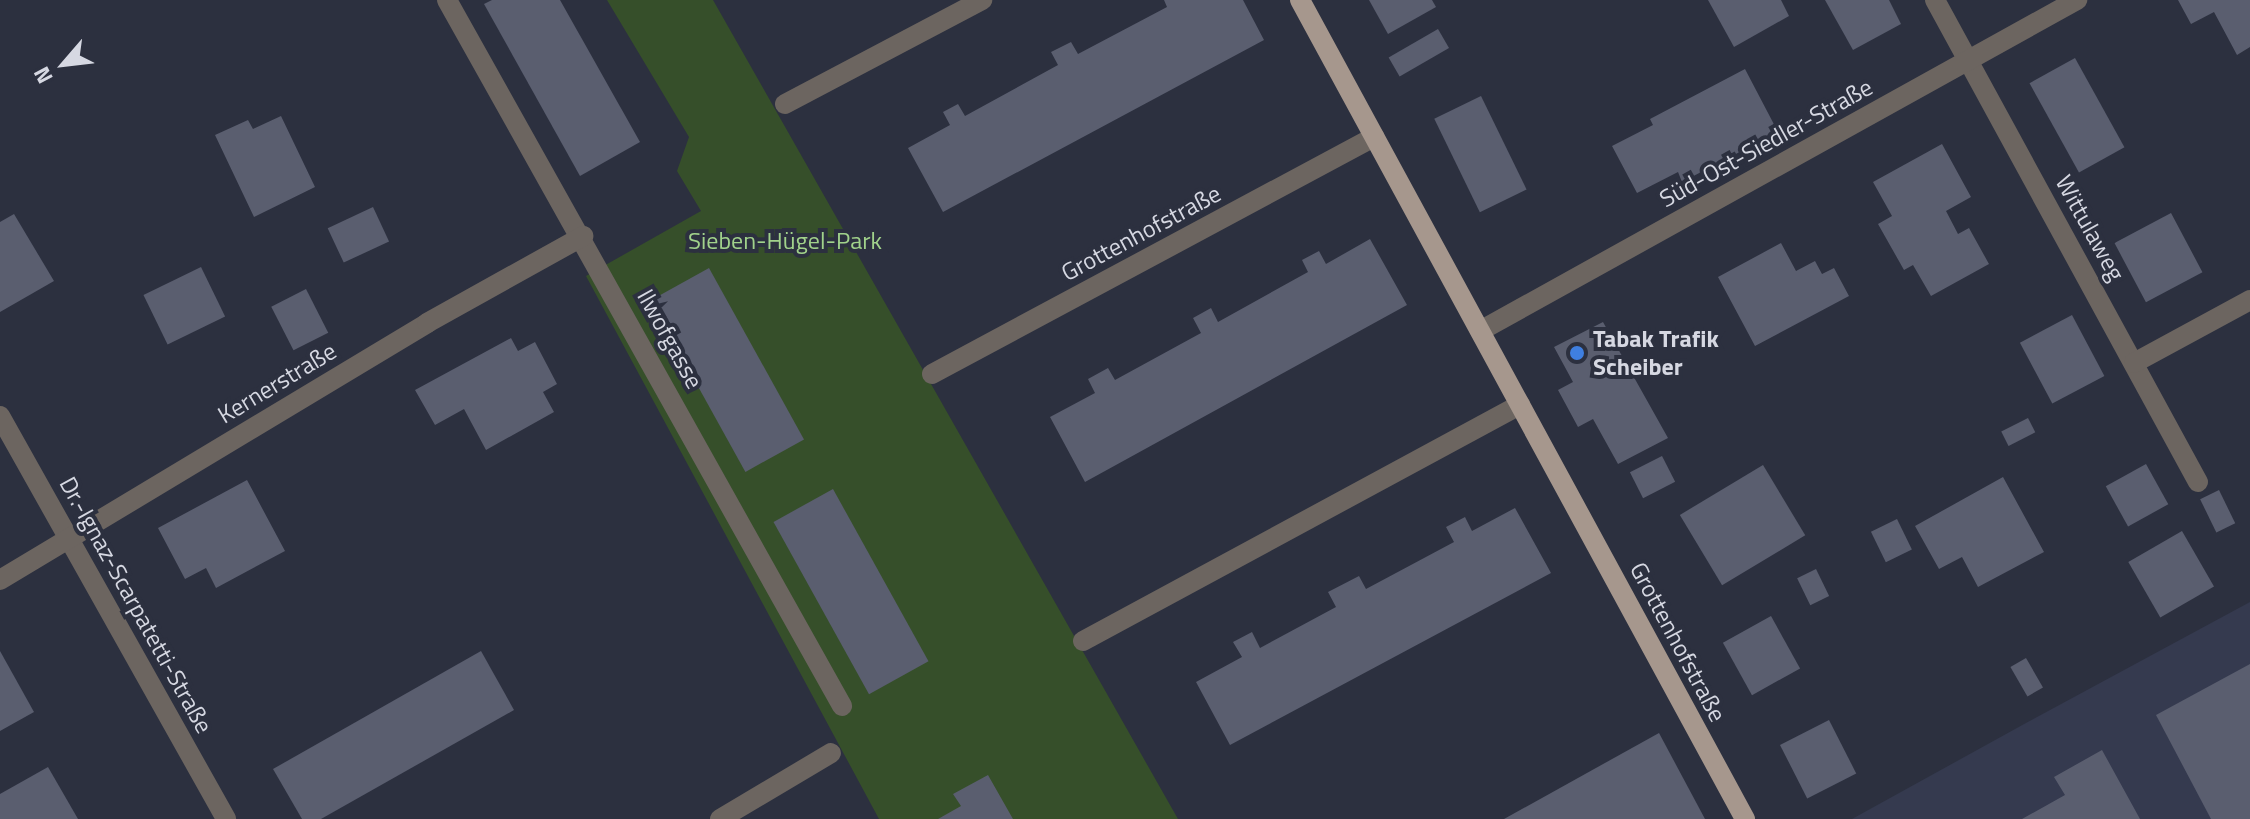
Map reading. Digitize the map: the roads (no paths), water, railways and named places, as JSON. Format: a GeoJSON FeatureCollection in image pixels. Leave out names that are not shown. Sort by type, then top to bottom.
{"type":"FeatureCollection","features":[{"type":"Feature","properties":{"kind":"main road","name":"Grottenhofstraße"},"geometry":{"type":"LineString","coordinates":[[1300,0],[1745,819]]}},
{"type":"Feature","properties":{"kind":"street","name":"Ilwofgasse"},"geometry":{"type":"LineString","coordinates":[[447,0],[583,236],[842,706]]}},
{"type":"Feature","properties":{"kind":"street"},"geometry":{"type":"LineString","coordinates":[[785,104],[982,0]]}},
{"type":"Feature","properties":{"kind":"street","name":"Wittulaweg"},"geometry":{"type":"LineString","coordinates":[[1935,0],[2198,482]]}},
{"type":"Feature","properties":{"kind":"street","name":"Süd-Ost-Siedler-Straße"},"geometry":{"type":"LineString","coordinates":[[1480,331],[2077,0]]}},
{"type":"Feature","properties":{"kind":"street","name":"Grottenhofstraße"},"geometry":{"type":"LineString","coordinates":[[932,374],[1374,137]]}},
{"type":"Feature","properties":{"kind":"street","name":"Kernerstraße"},"geometry":{"type":"LineString","coordinates":[[0,580],[427,323],[583,236]]}},
{"type":"Feature","properties":{"kind":"street"},"geometry":{"type":"LineString","coordinates":[[2134,363],[2250,300]]}},
{"type":"Feature","properties":{"kind":"street"},"geometry":{"type":"LineString","coordinates":[[1083,641],[1520,405]]}},
{"type":"Feature","properties":{"kind":"street","name":"Dr.-Ignaz-Scarpatetti-Straße"},"geometry":{"type":"LineString","coordinates":[[0,416],[226,819]]}},
{"type":"Feature","properties":{"kind":"street"},"geometry":{"type":"LineString","coordinates":[[720,819],[831,753]]}},
{"type":"Feature","properties":{"kind":"place","name":"Tabak Trafik Scheiber"},"geometry":{"type":"Point","coordinates":[1577,353]}},
{"type":"Feature","properties":{"kind":"park label","name":"Sieben-Hügel-Park"},"geometry":{"type":"Point","coordinates":[785,241]}}]}
